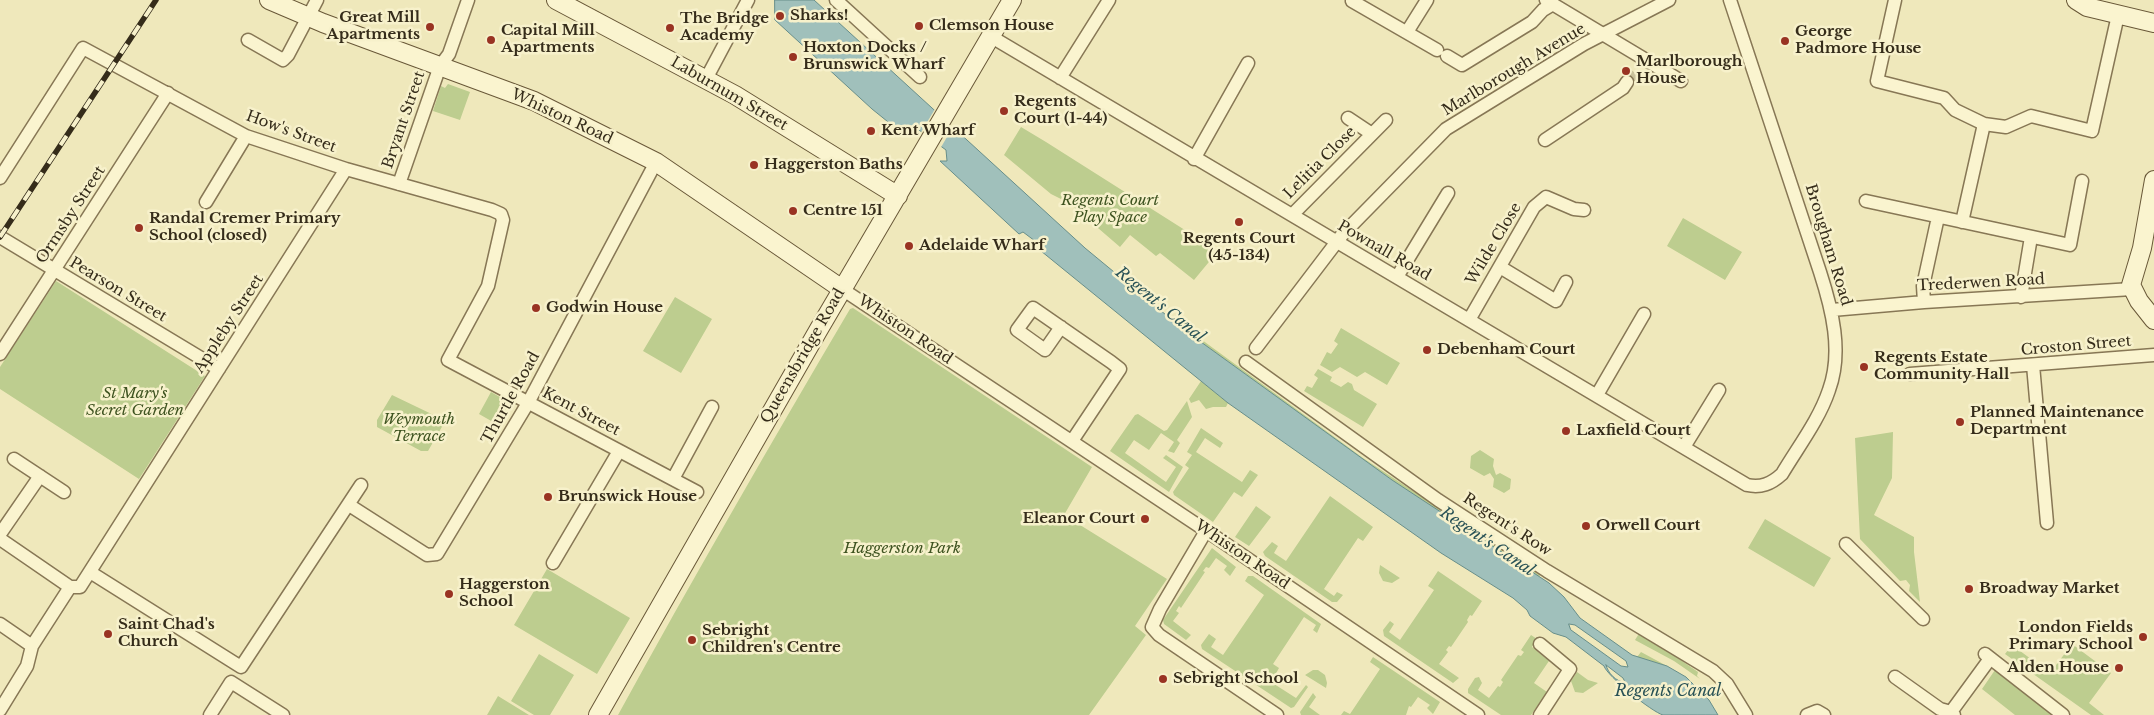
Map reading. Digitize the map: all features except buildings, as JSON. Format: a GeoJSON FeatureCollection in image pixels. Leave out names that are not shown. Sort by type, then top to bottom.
{"type":"FeatureCollection","features":[{"type":"Feature","properties":{"kind":"street","name":"Whiston Road"},"geometry":{"type":"LineString","coordinates":[[269,0],[308,18],[548,107],[656,162],[842,289],[1206,530],[1478,715]]}},
{"type":"Feature","properties":{"kind":"street"},"geometry":{"type":"LineString","coordinates":[[248,40],[283,60],[317,0]]}},
{"type":"Feature","properties":{"kind":"street","name":"Bryant Street"},"geometry":{"type":"LineString","coordinates":[[399,184],[440,66],[448,57],[468,0]]}},
{"type":"Feature","properties":{"kind":"street","name":"Laburnum Street"},"geometry":{"type":"LineString","coordinates":[[556,0],[706,79],[898,196]]}},
{"type":"Feature","properties":{"kind":"street"},"geometry":{"type":"LineString","coordinates":[[706,79],[748,0]]}},
{"type":"Feature","properties":{"kind":"street"},"geometry":{"type":"LineString","coordinates":[[836,0],[920,77]]}},
{"type":"Feature","properties":{"kind":"street","name":"Queensbridge Road"},"geometry":{"type":"LineString","coordinates":[[598,715],[842,289],[1012,0]]}},
{"type":"Feature","properties":{"kind":"street"},"geometry":{"type":"LineString","coordinates":[[1060,78],[1108,0]]}},
{"type":"Feature","properties":{"kind":"street"},"geometry":{"type":"LineString","coordinates":[[1352,0],[1462,65],[1532,22],[1550,2],[1604,35],[1641,63],[1682,81]]}},
{"type":"Feature","properties":{"kind":"street"},"geometry":{"type":"LineString","coordinates":[[1407,32],[1427,0]]}},
{"type":"Feature","properties":{"kind":"street","name":"Marlborough Avenue"},"geometry":{"type":"LineString","coordinates":[[1256,348],[1336,242],[1380,194],[1446,129],[1584,44],[1669,0]]}},
{"type":"Feature","properties":{"kind":"street","name":"Brougham Road"},"geometry":{"type":"LineString","coordinates":[[1730,0],[1779,142],[1832,310],[1835,342],[1829,390],[1815,420],[1782,474],[1775,481],[1764,486]]}},
{"type":"Feature","properties":{"kind":"street"},"geometry":{"type":"LineString","coordinates":[[1895,0],[1877,81],[1944,98],[1955,110],[1984,124],[2006,127],[2030,116],[2092,131],[2118,15]]}},
{"type":"Feature","properties":{"kind":"street"},"geometry":{"type":"LineString","coordinates":[[2076,0],[2087,7],[2154,23]]}},
{"type":"Feature","properties":{"kind":"street","name":"Pownall Road"},"geometry":{"type":"LineString","coordinates":[[990,36],[1194,159],[1292,215],[1747,485],[1764,486]]}},
{"type":"Feature","properties":{"kind":"street","name":"How's Street"},"geometry":{"type":"LineString","coordinates":[[0,178],[83,48],[246,136],[346,169],[492,210],[501,214],[502,228],[492,276],[448,360]]}},
{"type":"Feature","properties":{"kind":"street"},"geometry":{"type":"LineString","coordinates":[[1194,159],[1248,62]]}},
{"type":"Feature","properties":{"kind":"street"},"geometry":{"type":"LineString","coordinates":[[1545,140],[1623,88],[1627,82]]}},
{"type":"Feature","properties":{"kind":"street","name":"Ormsby Street"},"geometry":{"type":"LineString","coordinates":[[0,354],[168,93]]}},
{"type":"Feature","properties":{"kind":"street","name":"Lelitia Close"},"geometry":{"type":"LineString","coordinates":[[1348,118],[1372,134]]}},
{"type":"Feature","properties":{"kind":"street","name":"Lelitia Close"},"geometry":{"type":"LineString","coordinates":[[1292,215],[1386,120]]}},
{"type":"Feature","properties":{"kind":"street"},"geometry":{"type":"LineString","coordinates":[[1962,222],[1984,124]]}},
{"type":"Feature","properties":{"kind":"street"},"geometry":{"type":"LineString","coordinates":[[206,202],[246,136]]}},
{"type":"Feature","properties":{"kind":"street","name":"Thurtle Road"},"geometry":{"type":"LineString","coordinates":[[349,505],[427,555],[437,554],[528,403],[656,162]]}},
{"type":"Feature","properties":{"kind":"street","name":"Appleby Street"},"geometry":{"type":"LineString","coordinates":[[70,587],[80,587],[90,572],[346,169]]}},
{"type":"Feature","properties":{"kind":"street"},"geometry":{"type":"LineString","coordinates":[[2154,180],[2142,248],[2132,279],[2132,289],[2154,320]]}},
{"type":"Feature","properties":{"kind":"street"},"geometry":{"type":"LineString","coordinates":[[1866,201],[2070,245],[2082,181]]}},
{"type":"Feature","properties":{"kind":"street"},"geometry":{"type":"LineString","coordinates":[[1397,277],[1448,193]]}},
{"type":"Feature","properties":{"kind":"street","name":"Wilde Close"},"geometry":{"type":"LineString","coordinates":[[1469,320],[1534,207],[1546,197],[1574,209],[1584,210]]}},
{"type":"Feature","properties":{"kind":"street"},"geometry":{"type":"LineString","coordinates":[[1924,302],[1923,286],[1938,217]]}},
{"type":"Feature","properties":{"kind":"street"},"geometry":{"type":"LineString","coordinates":[[2021,297],[2031,236]]}},
{"type":"Feature","properties":{"kind":"street","name":"Pearson Street"},"geometry":{"type":"LineString","coordinates":[[0,237],[219,369]]}},
{"type":"Feature","properties":{"kind":"street"},"geometry":{"type":"LineString","coordinates":[[1500,267],[1556,301],[1566,282]]}},
{"type":"Feature","properties":{"kind":"street","name":"Trederwen Road"},"geometry":{"type":"LineString","coordinates":[[1832,310],[1924,302],[2132,289]]}},
{"type":"Feature","properties":{"kind":"street"},"geometry":{"type":"LineString","coordinates":[[1061,327],[1045,350],[1017,330],[1033,308],[1111,362],[1120,369],[1072,441]]}},
{"type":"Feature","properties":{"kind":"street"},"geometry":{"type":"LineString","coordinates":[[1596,395],[1644,314]]}},
{"type":"Feature","properties":{"kind":"street","name":"Croston Street"},"geometry":{"type":"LineString","coordinates":[[1910,374],[2154,356]]}},
{"type":"Feature","properties":{"kind":"street","name":"Kent Street"},"geometry":{"type":"LineString","coordinates":[[448,360],[697,492]]}},
{"type":"Feature","properties":{"kind":"street","name":"Regent's Row"},"geometry":{"type":"LineString","coordinates":[[1246,362],[1438,500],[1548,571],[1713,671],[1727,684],[1746,715]]}},
{"type":"Feature","properties":{"kind":"street"},"geometry":{"type":"LineString","coordinates":[[2033,366],[2047,523]]}},
{"type":"Feature","properties":{"kind":"street"},"geometry":{"type":"LineString","coordinates":[[1684,447],[1718,390]]}},
{"type":"Feature","properties":{"kind":"street"},"geometry":{"type":"LineString","coordinates":[[673,479],[712,408]]}},
{"type":"Feature","properties":{"kind":"street","name":"Kent Street"},"geometry":{"type":"LineString","coordinates":[[553,563],[619,451]]}},
{"type":"Feature","properties":{"kind":"street"},"geometry":{"type":"LineString","coordinates":[[14,459],[64,492]]}},
{"type":"Feature","properties":{"kind":"street"},"geometry":{"type":"LineString","coordinates":[[0,534],[40,476]]}},
{"type":"Feature","properties":{"kind":"street"},"geometry":{"type":"LineString","coordinates":[[90,572],[241,667],[361,485]]}},
{"type":"Feature","properties":{"kind":"street"},"geometry":{"type":"LineString","coordinates":[[1206,530],[1154,620],[1152,627],[1159,635],[1277,715]]}},
{"type":"Feature","properties":{"kind":"street"},"geometry":{"type":"LineString","coordinates":[[0,540],[70,587],[32,646],[27,666],[0,710]]}},
{"type":"Feature","properties":{"kind":"street"},"geometry":{"type":"LineString","coordinates":[[1846,544],[1923,619]]}},
{"type":"Feature","properties":{"kind":"street"},"geometry":{"type":"LineString","coordinates":[[0,624],[32,646]]}},
{"type":"Feature","properties":{"kind":"street"},"geometry":{"type":"LineString","coordinates":[[1540,644],[1570,670],[1540,715]]}},
{"type":"Feature","properties":{"kind":"street"},"geometry":{"type":"LineString","coordinates":[[1894,677],[1940,709],[1953,713],[1987,657],[2063,715]]}},
{"type":"Feature","properties":{"kind":"street"},"geometry":{"type":"LineString","coordinates":[[210,715],[231,682],[284,715]]}},
{"type":"Feature","properties":{"kind":"street"},"geometry":{"type":"LineString","coordinates":[[1807,715],[1813,712],[1822,714]]}},
{"type":"Feature","properties":{"kind":"green space"},"geometry":{"type":"Polygon","coordinates":[[[448,84],[470,92],[460,120],[433,111],[441,86],[445,88],[448,84]]]}},
{"type":"Feature","properties":{"kind":"green space","name":"Regents Court Play Space"},"geometry":{"type":"Polygon","coordinates":[[[1021,127],[1218,251],[1194,280],[1160,253],[1156,256],[1130,235],[1120,247],[1069,203],[1051,194],[1004,155],[1021,127]]]}},
{"type":"Feature","properties":{"kind":"green space"},"geometry":{"type":"Polygon","coordinates":[[[1683,218],[1742,252],[1725,280],[1667,246],[1683,218]]]}},
{"type":"Feature","properties":{"kind":"green space","name":"St Mary's Secret Garden"},"geometry":{"type":"Polygon","coordinates":[[[56,281],[205,376],[139,479],[0,389],[0,367],[56,281]]]}},
{"type":"Feature","properties":{"kind":"green space"},"geometry":{"type":"Polygon","coordinates":[[[675,297],[712,319],[681,373],[643,351],[675,297]]]}},
{"type":"Feature","properties":{"kind":"green space","name":"Haggerston Park"},"geometry":{"type":"Polygon","coordinates":[[[853,308],[1092,467],[1064,515],[1167,579],[1135,626],[1146,635],[1089,715],[618,715],[762,460],[850,309],[853,308]]]}},
{"type":"Feature","properties":{"kind":"green space"},"geometry":{"type":"Polygon","coordinates":[[[1168,315],[1363,458],[1540,575],[1539,577],[1392,480],[1183,329],[1168,315]]]}},
{"type":"Feature","properties":{"kind":"green space"},"geometry":{"type":"Polygon","coordinates":[[[1341,328],[1400,363],[1387,385],[1365,372],[1357,377],[1340,367],[1332,372],[1320,365],[1327,352],[1331,354],[1338,344],[1334,341],[1341,328]]]}},
{"type":"Feature","properties":{"kind":"green space"},"geometry":{"type":"Polygon","coordinates":[[[1318,369],[1332,377],[1330,381],[1341,387],[1348,382],[1352,384],[1354,390],[1377,404],[1363,427],[1304,391],[1307,386],[1312,388],[1318,378],[1314,375],[1318,369]]]}},
{"type":"Feature","properties":{"kind":"green space"},"geometry":{"type":"Polygon","coordinates":[[[1201,381],[1228,403],[1226,407],[1206,409],[1199,400],[1191,403],[1189,399],[1201,381]]]}},
{"type":"Feature","properties":{"kind":"green space"},"geometry":{"type":"Polygon","coordinates":[[[491,392],[512,404],[500,426],[479,414],[491,392]]]}},
{"type":"Feature","properties":{"kind":"green space","name":"Weymouth Terrace"},"geometry":{"type":"Polygon","coordinates":[[[392,395],[442,419],[443,425],[428,451],[421,451],[377,427],[377,420],[392,395]]]}},
{"type":"Feature","properties":{"kind":"green space"},"geometry":{"type":"Polygon","coordinates":[[[1187,401],[1192,417],[1177,440],[1180,443],[1174,453],[1168,451],[1174,442],[1161,433],[1149,450],[1134,440],[1125,453],[1166,482],[1176,467],[1163,458],[1166,455],[1183,467],[1169,492],[1110,451],[1135,415],[1138,414],[1164,431],[1167,430],[1187,401]]]}},
{"type":"Feature","properties":{"kind":"green space"},"geometry":{"type":"Polygon","coordinates":[[[1201,428],[1223,443],[1220,448],[1205,438],[1196,452],[1242,482],[1250,470],[1258,475],[1242,497],[1234,492],[1213,522],[1174,495],[1173,492],[1189,468],[1185,465],[1192,455],[1187,452],[1201,428]]]}},
{"type":"Feature","properties":{"kind":"green space"},"geometry":{"type":"Polygon","coordinates":[[[1893,432],[1892,478],[1874,515],[1914,537],[1920,602],[1909,591],[1910,585],[1906,580],[1900,581],[1860,539],[1855,438],[1893,432]]]}},
{"type":"Feature","properties":{"kind":"green space"},"geometry":{"type":"Polygon","coordinates":[[[1480,450],[1494,459],[1493,466],[1496,475],[1500,473],[1511,479],[1510,489],[1504,493],[1493,487],[1494,479],[1490,473],[1484,476],[1470,468],[1471,456],[1480,450]]]}},
{"type":"Feature","properties":{"kind":"green space"},"geometry":{"type":"Polygon","coordinates":[[[1330,496],[1373,527],[1363,541],[1358,538],[1324,589],[1334,596],[1337,592],[1343,595],[1337,602],[1332,602],[1265,556],[1263,552],[1272,542],[1278,546],[1274,553],[1286,561],[1330,496]]]}},
{"type":"Feature","properties":{"kind":"green space"},"geometry":{"type":"Polygon","coordinates":[[[1256,506],[1271,517],[1249,546],[1235,537],[1256,506]]]}},
{"type":"Feature","properties":{"kind":"green space"},"geometry":{"type":"Polygon","coordinates":[[[1765,519],[1831,558],[1814,587],[1748,548],[1765,519]]]}},
{"type":"Feature","properties":{"kind":"green space"},"geometry":{"type":"Polygon","coordinates":[[[1212,548],[1236,567],[1230,576],[1224,570],[1227,566],[1216,558],[1209,568],[1206,567],[1203,571],[1205,572],[1181,608],[1179,606],[1176,611],[1179,613],[1173,621],[1191,635],[1186,640],[1164,624],[1163,620],[1212,548]]]}},
{"type":"Feature","properties":{"kind":"green space"},"geometry":{"type":"Polygon","coordinates":[[[1380,565],[1400,578],[1392,583],[1383,581],[1379,573],[1380,565]]]}},
{"type":"Feature","properties":{"kind":"green space"},"geometry":{"type":"Polygon","coordinates":[[[547,569],[630,618],[597,674],[514,625],[547,569]]]}},
{"type":"Feature","properties":{"kind":"green space"},"geometry":{"type":"Polygon","coordinates":[[[1438,571],[1482,601],[1472,616],[1470,615],[1467,620],[1468,622],[1451,647],[1449,646],[1446,650],[1448,652],[1439,664],[1459,678],[1453,683],[1384,636],[1383,630],[1390,621],[1394,624],[1389,632],[1400,640],[1434,590],[1428,586],[1438,571]]]}},
{"type":"Feature","properties":{"kind":"green space"},"geometry":{"type":"Polygon","coordinates":[[[1248,576],[1253,576],[1321,624],[1317,633],[1313,630],[1316,625],[1304,617],[1273,664],[1279,668],[1271,682],[1296,698],[1306,685],[1308,687],[1294,707],[1291,708],[1202,649],[1201,645],[1209,634],[1216,639],[1211,647],[1223,655],[1264,595],[1245,581],[1248,576]]]}},
{"type":"Feature","properties":{"kind":"green space"},"geometry":{"type":"Polygon","coordinates":[[[1640,632],[1698,672],[1697,676],[1700,679],[1674,661],[1635,640],[1640,632]]]}},
{"type":"Feature","properties":{"kind":"green space"},"geometry":{"type":"Polygon","coordinates":[[[1531,635],[1537,639],[1532,647],[1549,661],[1534,683],[1547,692],[1531,715],[1501,715],[1468,693],[1468,689],[1475,678],[1479,677],[1482,683],[1478,690],[1489,698],[1498,686],[1500,687],[1503,682],[1501,680],[1518,655],[1521,656],[1524,652],[1521,650],[1531,635]]]}},
{"type":"Feature","properties":{"kind":"green space"},"geometry":{"type":"Polygon","coordinates":[[[2072,644],[2111,673],[2089,703],[2104,715],[2091,715],[2005,654],[2012,645],[2050,673],[2072,644]]]}},
{"type":"Feature","properties":{"kind":"green space"},"geometry":{"type":"Polygon","coordinates":[[[1641,652],[1667,666],[1637,657],[1641,652]]]}},
{"type":"Feature","properties":{"kind":"green space"},"geometry":{"type":"Polygon","coordinates":[[[539,654],[574,675],[550,715],[534,715],[511,701],[539,654]]]}},
{"type":"Feature","properties":{"kind":"green space"},"geometry":{"type":"Polygon","coordinates":[[[1373,657],[1440,702],[1433,714],[1427,708],[1430,705],[1418,697],[1411,707],[1409,706],[1406,715],[1341,715],[1344,711],[1350,714],[1380,669],[1370,662],[1373,657]]]}},
{"type":"Feature","properties":{"kind":"green space"},"geometry":{"type":"Polygon","coordinates":[[[1313,670],[1318,670],[1325,675],[1326,688],[1305,675],[1313,670]]]}},
{"type":"Feature","properties":{"kind":"green space"},"geometry":{"type":"Polygon","coordinates":[[[1995,670],[2057,715],[2015,715],[1982,689],[1995,670]]]}},
{"type":"Feature","properties":{"kind":"green space"},"geometry":{"type":"Polygon","coordinates":[[[1577,672],[1588,680],[1598,683],[1583,693],[1575,692],[1571,681],[1577,672]]]}},
{"type":"Feature","properties":{"kind":"green space"},"geometry":{"type":"Polygon","coordinates":[[[1313,693],[1316,697],[1309,707],[1320,715],[1301,715],[1300,712],[1313,693]]]}},
{"type":"Feature","properties":{"kind":"green space"},"geometry":{"type":"Polygon","coordinates":[[[498,696],[529,715],[487,715],[498,696]]]}},
{"type":"Feature","properties":{"kind":"water","name":"Regents Canal"},"geometry":{"type":"Polygon","coordinates":[[[775,0],[814,0],[1085,248],[1183,329],[1392,480],[1549,583],[1564,597],[1580,618],[1632,655],[1667,666],[1686,677],[1709,700],[1718,715],[1663,715],[1657,712],[1630,693],[1607,671],[1604,666],[1566,637],[1553,633],[1530,616],[1527,610],[1513,598],[1441,553],[1228,403],[1041,251],[1043,247],[1023,232],[1019,234],[940,161],[947,161],[946,150],[915,127],[903,134],[872,109],[775,20],[775,0]],[[1569,624],[1571,630],[1621,666],[1628,667],[1626,661],[1575,625],[1569,624]],[[1606,665],[1613,676],[1625,682],[1623,678],[1606,665]]]}},
{"type":"Feature","properties":{"kind":"pier"},"geometry":{"type":"Polygon","coordinates":[[[935,109],[954,125],[940,149],[920,134],[935,109]]]}},
{"type":"Feature","properties":{"kind":"tunnel"},"geometry":{"type":"LineString","coordinates":[[1627,82],[1638,68]]}},
{"type":"Feature","properties":{"kind":"railway"},"geometry":{"type":"LineString","coordinates":[[0,237],[156,0]]}},
{"type":"Feature","properties":{"kind":"place","name":"Sharks!"},"geometry":{"type":"Point","coordinates":[780,16]}},
{"type":"Feature","properties":{"kind":"place","name":"Clemson House"},"geometry":{"type":"Point","coordinates":[919,26]}},
{"type":"Feature","properties":{"kind":"place","name":"Great Mill Apartments"},"geometry":{"type":"Point","coordinates":[430,27]}},
{"type":"Feature","properties":{"kind":"place","name":"The Bridge Academy"},"geometry":{"type":"Point","coordinates":[670,28]}},
{"type":"Feature","properties":{"kind":"place","name":"Capital Mill Apartments"},"geometry":{"type":"Point","coordinates":[491,40]}},
{"type":"Feature","properties":{"kind":"place","name":"George Padmore House"},"geometry":{"type":"Point","coordinates":[1785,41]}},
{"type":"Feature","properties":{"kind":"place","name":"Hoxton Docks / Brunswick Wharf"},"geometry":{"type":"Point","coordinates":[793,57]}},
{"type":"Feature","properties":{"kind":"place","name":"Marlborough House"},"geometry":{"type":"Point","coordinates":[1626,71]}},
{"type":"Feature","properties":{"kind":"place","name":"Regents Court (1-44)"},"geometry":{"type":"Point","coordinates":[1004,111]}},
{"type":"Feature","properties":{"kind":"place","name":"Kent Wharf"},"geometry":{"type":"Point","coordinates":[871,131]}},
{"type":"Feature","properties":{"kind":"place","name":"Haggerston Baths"},"geometry":{"type":"Point","coordinates":[754,165]}},
{"type":"Feature","properties":{"kind":"place","name":"Centre 151"},"geometry":{"type":"Point","coordinates":[793,211]}},
{"type":"Feature","properties":{"kind":"place","name":"Regents Court (45-134)"},"geometry":{"type":"Point","coordinates":[1239,222]}},
{"type":"Feature","properties":{"kind":"place","name":"Randal Cremer Primary School (closed)"},"geometry":{"type":"Point","coordinates":[139,228]}},
{"type":"Feature","properties":{"kind":"place","name":"Adelaide Wharf"},"geometry":{"type":"Point","coordinates":[909,246]}},
{"type":"Feature","properties":{"kind":"place","name":"Godwin House"},"geometry":{"type":"Point","coordinates":[536,308]}},
{"type":"Feature","properties":{"kind":"place","name":"Debenham Court"},"geometry":{"type":"Point","coordinates":[1427,350]}},
{"type":"Feature","properties":{"kind":"place","name":"Regents Estate Community Hall"},"geometry":{"type":"Point","coordinates":[1864,367]}},
{"type":"Feature","properties":{"kind":"place","name":"Planned Maintenance Department"},"geometry":{"type":"Point","coordinates":[1960,422]}},
{"type":"Feature","properties":{"kind":"place","name":"Laxfield Court"},"geometry":{"type":"Point","coordinates":[1566,431]}},
{"type":"Feature","properties":{"kind":"place","name":"Brunswick House"},"geometry":{"type":"Point","coordinates":[548,497]}},
{"type":"Feature","properties":{"kind":"place","name":"Eleanor Court"},"geometry":{"type":"Point","coordinates":[1145,519]}},
{"type":"Feature","properties":{"kind":"place","name":"Orwell Court"},"geometry":{"type":"Point","coordinates":[1586,526]}},
{"type":"Feature","properties":{"kind":"place","name":"Broadway Market"},"geometry":{"type":"Point","coordinates":[1969,589]}},
{"type":"Feature","properties":{"kind":"place","name":"Haggerston School"},"geometry":{"type":"Point","coordinates":[449,594]}},
{"type":"Feature","properties":{"kind":"place","name":"Saint Chad's Church"},"geometry":{"type":"Point","coordinates":[108,634]}},
{"type":"Feature","properties":{"kind":"place","name":"London Fields Primary School"},"geometry":{"type":"Point","coordinates":[2143,637]}},
{"type":"Feature","properties":{"kind":"place","name":"Sebright Children's Centre"},"geometry":{"type":"Point","coordinates":[692,640]}},
{"type":"Feature","properties":{"kind":"place","name":"Alden House"},"geometry":{"type":"Point","coordinates":[2119,668]}},
{"type":"Feature","properties":{"kind":"place","name":"Sebright School"},"geometry":{"type":"Point","coordinates":[1163,679]}},
{"type":"Feature","properties":{"kind":"water label","name":"Regent's Canal"},"geometry":{"type":"Point","coordinates":[1160,305]}},
{"type":"Feature","properties":{"kind":"water label","name":"Regent's Canal"},"geometry":{"type":"Point","coordinates":[1487,542]}}]}
